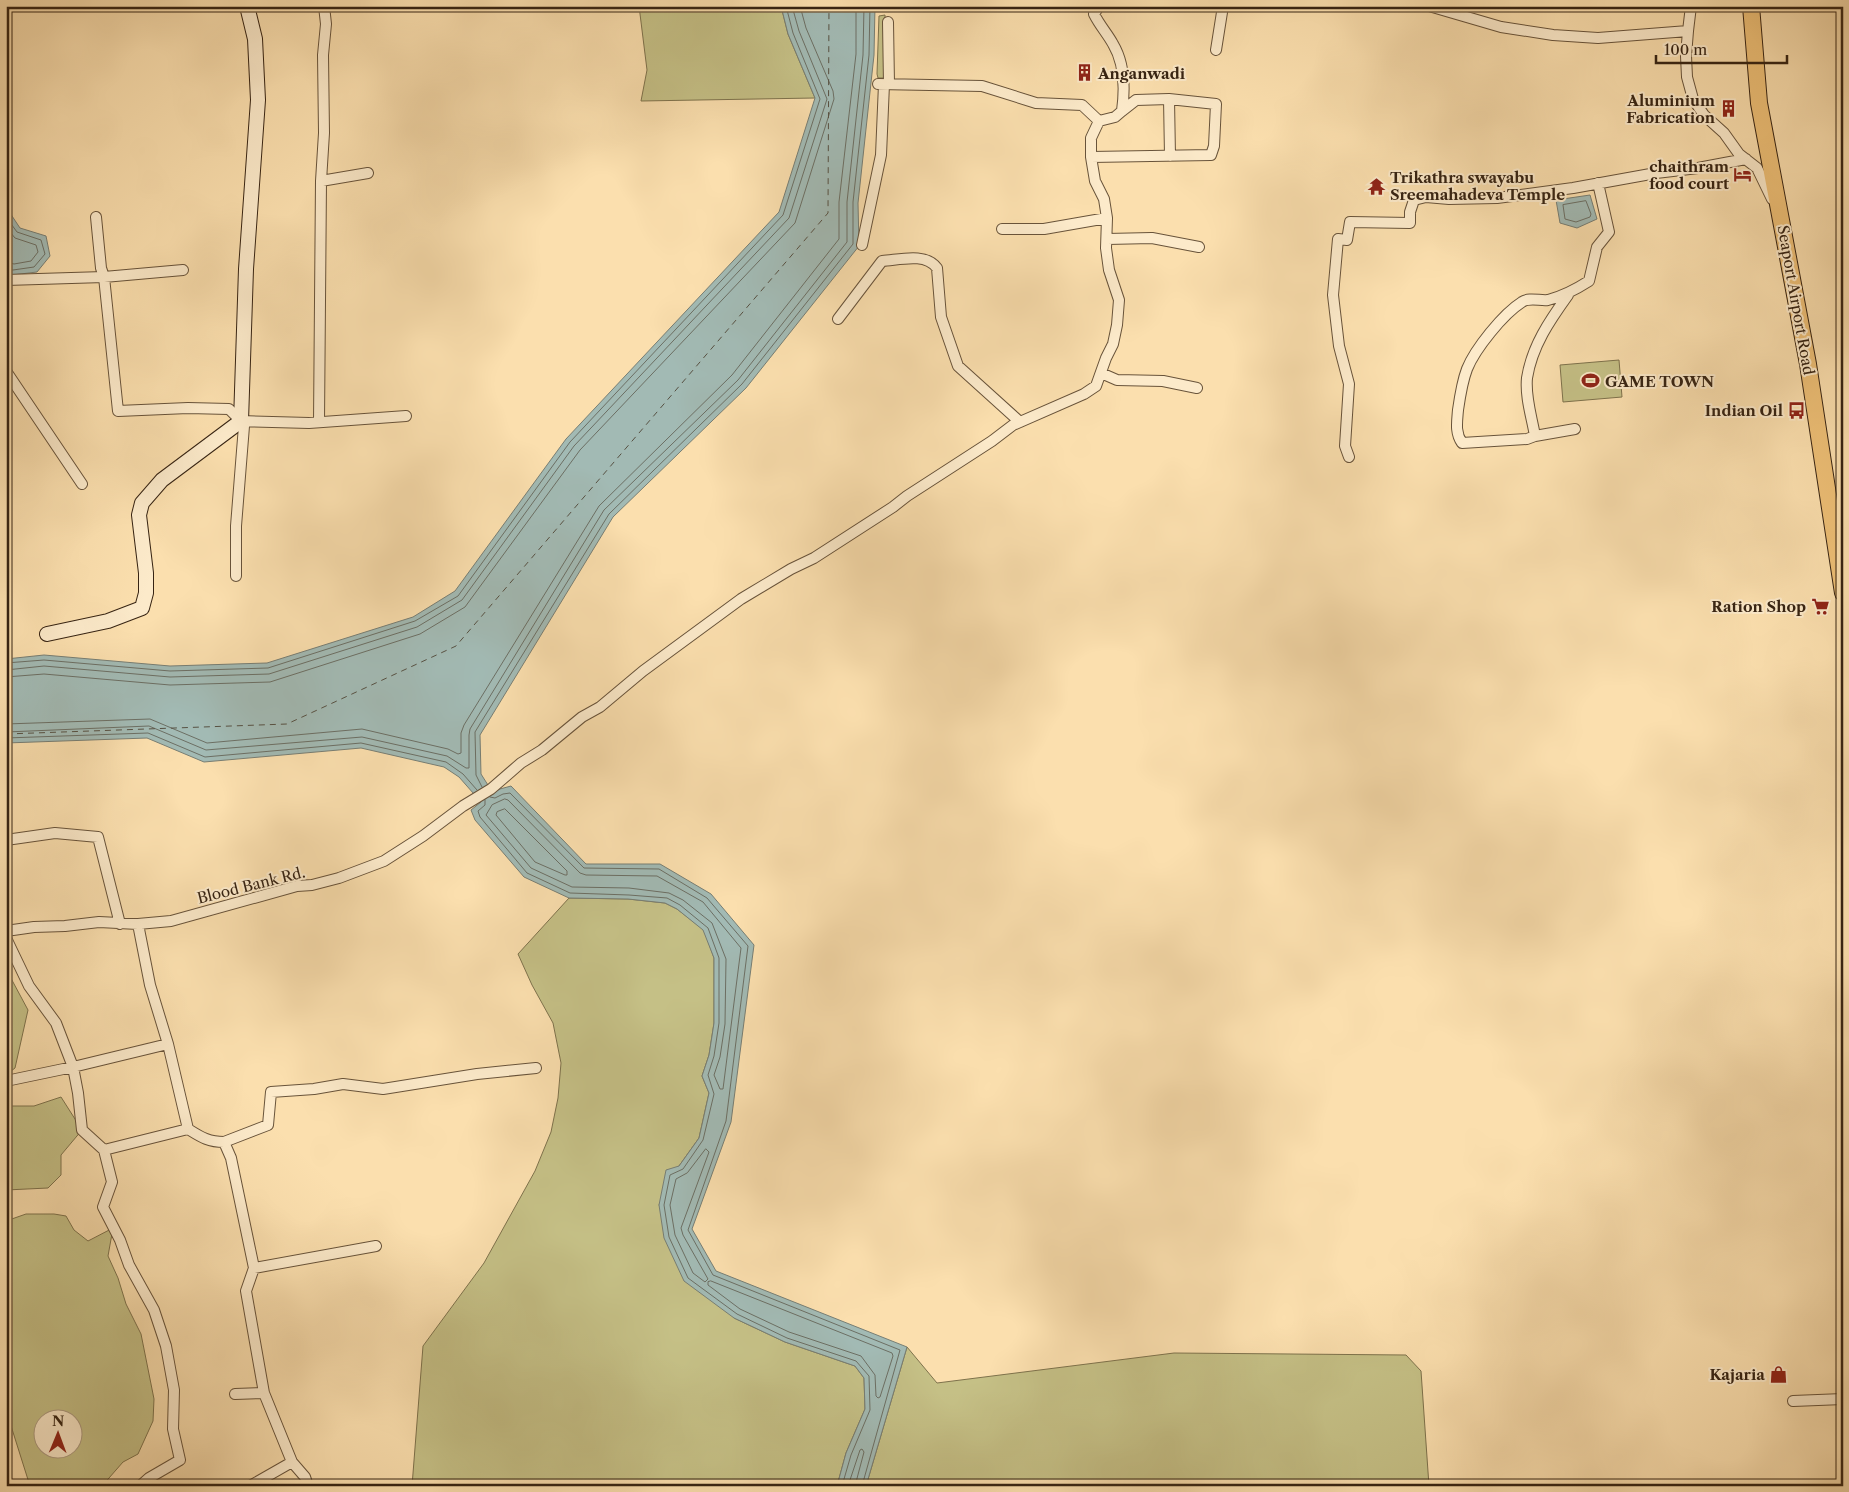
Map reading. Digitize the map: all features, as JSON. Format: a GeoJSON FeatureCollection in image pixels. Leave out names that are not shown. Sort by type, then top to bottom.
{"type":"FeatureCollection","features":[{"type":"Feature","properties":{"kind":"main road"},"geometry":{"type":"LineString","coordinates":[[47,634],[108,621],[142,608],[146,593],[146,572],[139,516],[142,503],[162,480],[242,422],[246,269],[258,100],[255,39],[247,6]]}},
{"type":"Feature","properties":{"kind":"main road","name":"Seaport Airport Road"},"geometry":{"type":"LineString","coordinates":[[1751,6],[1759,103],[1808,364],[1843,593]]}},
{"type":"Feature","properties":{"kind":"street"},"geometry":{"type":"LineString","coordinates":[[319,422],[321,180],[324,133],[323,55],[326,24],[324,6]]}},
{"type":"Feature","properties":{"kind":"street"},"geometry":{"type":"LineString","coordinates":[[1099,6],[1094,14],[1100,28],[1114,45],[1121,62],[1125,90],[1122,111]]}},
{"type":"Feature","properties":{"kind":"street"},"geometry":{"type":"LineString","coordinates":[[1216,50],[1223,6]]}},
{"type":"Feature","properties":{"kind":"street"},"geometry":{"type":"LineString","coordinates":[[1429,6],[1501,28],[1553,35],[1598,38],[1688,31]]}},
{"type":"Feature","properties":{"kind":"street"},"geometry":{"type":"LineString","coordinates":[[1691,6],[1686,56],[1687,77],[1693,99],[1704,115],[1724,133],[1739,154],[1757,168],[1781,220]]}},
{"type":"Feature","properties":{"kind":"street"},"geometry":{"type":"LineString","coordinates":[[862,245],[881,155],[883,84],[888,22]]}},
{"type":"Feature","properties":{"kind":"street"},"geometry":{"type":"LineString","coordinates":[[883,84],[982,86],[1036,103],[1082,105],[1099,121],[1115,117],[1136,100],[1169,99],[1216,104],[1214,146],[1211,155],[1091,157]]}},
{"type":"Feature","properties":{"kind":"street"},"geometry":{"type":"LineString","coordinates":[[1169,99],[1170,156]]}},
{"type":"Feature","properties":{"kind":"street","name":"Blood Bank Rd."},"geometry":{"type":"LineString","coordinates":[[6,931],[34,926],[65,926],[99,922],[138,924],[171,920],[297,886],[312,885],[339,878],[384,861],[423,836],[463,806],[491,789],[521,763],[542,750],[582,717],[600,707],[619,690],[716,616],[764,585],[814,558],[1020,422],[1084,394],[1096,386],[1113,344],[1119,300],[1109,270],[1106,239],[1107,218],[1104,199],[1095,181],[1091,157],[1091,138],[1099,121]]}},
{"type":"Feature","properties":{"kind":"street"},"geometry":{"type":"LineString","coordinates":[[1349,457],[1344,446],[1349,384],[1338,346],[1333,295],[1338,239],[1347,240],[1350,222],[1410,223],[1410,212],[1414,200],[1426,197],[1449,199],[1497,198],[1573,188],[1746,159]]}},
{"type":"Feature","properties":{"kind":"street"},"geometry":{"type":"LineString","coordinates":[[321,180],[368,173]]}},
{"type":"Feature","properties":{"kind":"street"},"geometry":{"type":"LineString","coordinates":[[1535,436],[1528,402],[1527,379],[1534,351],[1553,316],[1568,295],[1589,281],[1597,246],[1609,232],[1598,183]]}},
{"type":"Feature","properties":{"kind":"street"},"geometry":{"type":"LineString","coordinates":[[96,217],[118,411],[188,408],[229,410],[244,426],[236,526],[236,576]]}},
{"type":"Feature","properties":{"kind":"street"},"geometry":{"type":"LineString","coordinates":[[1002,229],[1044,229],[1107,218]]}},
{"type":"Feature","properties":{"kind":"street"},"geometry":{"type":"LineString","coordinates":[[1106,239],[1152,238],[1199,247]]}},
{"type":"Feature","properties":{"kind":"street"},"geometry":{"type":"LineString","coordinates":[[838,319],[882,261],[923,258],[932,262],[937,268],[941,317],[958,366],[1020,422]]}},
{"type":"Feature","properties":{"kind":"street"},"geometry":{"type":"LineString","coordinates":[[6,280],[104,277],[183,270]]}},
{"type":"Feature","properties":{"kind":"street"},"geometry":{"type":"LineString","coordinates":[[1568,295],[1545,300],[1524,300],[1504,316],[1468,368],[1460,396],[1457,436],[1462,443],[1527,439],[1575,429]]}},
{"type":"Feature","properties":{"kind":"street"},"geometry":{"type":"LineString","coordinates":[[1545,300],[1553,316]]}},
{"type":"Feature","properties":{"kind":"street"},"geometry":{"type":"LineString","coordinates":[[6,371],[82,484]]}},
{"type":"Feature","properties":{"kind":"street"},"geometry":{"type":"LineString","coordinates":[[1101,373],[1117,380],[1163,381],[1197,388]]}},
{"type":"Feature","properties":{"kind":"street"},"geometry":{"type":"LineString","coordinates":[[242,422],[319,422],[406,416]]}},
{"type":"Feature","properties":{"kind":"street"},"geometry":{"type":"LineString","coordinates":[[6,840],[55,833],[98,837],[120,924]]}},
{"type":"Feature","properties":{"kind":"street"},"geometry":{"type":"LineString","coordinates":[[138,924],[150,985],[168,1044],[188,1129],[204,1140],[224,1142],[268,1125],[271,1092],[314,1089],[343,1084],[383,1089],[477,1074],[536,1068]]}},
{"type":"Feature","properties":{"kind":"street"},"geometry":{"type":"LineString","coordinates":[[6,938],[30,986],[56,1023],[73,1068],[82,1130],[104,1150],[112,1182],[103,1207],[120,1240],[129,1265],[154,1310],[166,1346],[174,1390],[173,1429],[180,1460],[149,1478],[140,1486]]}},
{"type":"Feature","properties":{"kind":"street"},"geometry":{"type":"LineString","coordinates":[[6,1081],[73,1068],[168,1044]]}},
{"type":"Feature","properties":{"kind":"street"},"geometry":{"type":"LineString","coordinates":[[104,1150],[188,1129]]}},
{"type":"Feature","properties":{"kind":"street"},"geometry":{"type":"LineString","coordinates":[[224,1142],[232,1158],[254,1268],[246,1291],[264,1393],[292,1462],[305,1478],[308,1486]]}},
{"type":"Feature","properties":{"kind":"street"},"geometry":{"type":"LineString","coordinates":[[254,1268],[376,1246]]}},
{"type":"Feature","properties":{"kind":"street"},"geometry":{"type":"LineString","coordinates":[[235,1394],[264,1393]]}},
{"type":"Feature","properties":{"kind":"street"},"geometry":{"type":"LineString","coordinates":[[1793,1401],[1843,1399]]}},
{"type":"Feature","properties":{"kind":"street"},"geometry":{"type":"LineString","coordinates":[[250,1486],[292,1462]]}},
{"type":"Feature","properties":{"kind":"shaded area"},"geometry":{"type":"Polygon","coordinates":[[[639,6],[781,6],[788,34],[815,98],[641,101],[647,70],[639,6]]]}},
{"type":"Feature","properties":{"kind":"shaded area"},"geometry":{"type":"Polygon","coordinates":[[[885,15],[885,78],[878,78],[879,16],[885,15]]]}},
{"type":"Feature","properties":{"kind":"shaded area","name":"GAME TOWN"},"geometry":{"type":"Polygon","coordinates":[[[1619,360],[1622,397],[1563,402],[1560,365],[1619,360]]]}},
{"type":"Feature","properties":{"kind":"shaded area"},"geometry":{"type":"Polygon","coordinates":[[[569,898],[628,899],[665,903],[677,909],[704,930],[714,958],[714,1023],[709,1055],[702,1076],[709,1093],[699,1138],[679,1166],[659,1205],[734,1318],[785,1342],[855,1366],[864,1378],[865,1409],[846,1453],[837,1486],[412,1486],[423,1346],[484,1263],[535,1171],[551,1132],[558,1098],[561,1063],[553,1023],[532,985],[518,954],[569,898]]]}},
{"type":"Feature","properties":{"kind":"shaded area"},"geometry":{"type":"Polygon","coordinates":[[[6,969],[28,1010],[15,1068],[6,1075],[6,969]]]}},
{"type":"Feature","properties":{"kind":"shaded area"},"geometry":{"type":"Polygon","coordinates":[[[61,1097],[82,1130],[61,1155],[61,1175],[48,1188],[6,1190],[6,1106],[34,1106],[61,1097]]]}},
{"type":"Feature","properties":{"kind":"shaded area"},"geometry":{"type":"Polygon","coordinates":[[[26,1214],[66,1216],[74,1230],[88,1241],[113,1228],[108,1256],[118,1278],[126,1304],[141,1334],[154,1399],[153,1421],[138,1454],[123,1462],[102,1486],[30,1486],[6,1410],[6,1221],[26,1214]]]}},
{"type":"Feature","properties":{"kind":"shaded area"},"geometry":{"type":"Polygon","coordinates":[[[907,1347],[937,1383],[1174,1353],[1406,1355],[1421,1371],[1429,1486],[866,1486],[907,1347]]]}},
{"type":"Feature","properties":{"kind":"water"},"geometry":{"type":"Polygon","coordinates":[[[781,6],[875,6],[874,55],[858,203],[859,246],[746,388],[613,517],[480,735],[481,774],[493,793],[511,786],[586,864],[660,864],[711,894],[754,945],[731,1122],[692,1229],[716,1271],[907,1347],[866,1486],[837,1486],[846,1453],[865,1409],[864,1378],[855,1366],[785,1342],[734,1318],[684,1281],[664,1238],[659,1205],[666,1170],[679,1166],[699,1138],[709,1093],[702,1076],[709,1055],[714,1023],[714,958],[703,930],[677,909],[665,903],[628,899],[569,898],[524,877],[475,820],[471,810],[481,802],[459,777],[444,767],[361,748],[204,762],[147,738],[6,743],[6,659],[44,655],[170,666],[267,663],[413,617],[455,591],[566,439],[779,212],[815,98],[788,34],[781,6]]]}},
{"type":"Feature","properties":{"kind":"water"},"geometry":{"type":"Polygon","coordinates":[[[1590,195],[1597,219],[1577,228],[1560,223],[1556,200],[1590,195]]]}},
{"type":"Feature","properties":{"kind":"water"},"geometry":{"type":"Polygon","coordinates":[[[6,207],[20,228],[46,236],[50,256],[37,272],[12,275],[6,273],[6,207]]]}},
{"type":"Feature","properties":{"kind":"ferry route"},"geometry":{"type":"LineString","coordinates":[[6,734],[287,724],[456,646],[828,213],[829,6]]}},
{"type":"Feature","properties":{"kind":"place","name":"Anganwadi"},"geometry":{"type":"Point","coordinates":[1084,73]}},
{"type":"Feature","properties":{"kind":"place","name":"Aluminium Fabrication"},"geometry":{"type":"Point","coordinates":[1729,109]}},
{"type":"Feature","properties":{"kind":"place","name":"chaithram food court"},"geometry":{"type":"Point","coordinates":[1743,175]}},
{"type":"Feature","properties":{"kind":"place","name":"Trikathra swayabu Sreemahadeva Temple"},"geometry":{"type":"Point","coordinates":[1376,186]}},
{"type":"Feature","properties":{"kind":"place","name":"GAME TOWN"},"geometry":{"type":"Point","coordinates":[1591,381]}},
{"type":"Feature","properties":{"kind":"place","name":"Indian Oil"},"geometry":{"type":"Point","coordinates":[1797,410]}},
{"type":"Feature","properties":{"kind":"place","name":"Ration Shop"},"geometry":{"type":"Point","coordinates":[1820,606]}},
{"type":"Feature","properties":{"kind":"place","name":"Kajaria"},"geometry":{"type":"Point","coordinates":[1779,1374]}}]}
